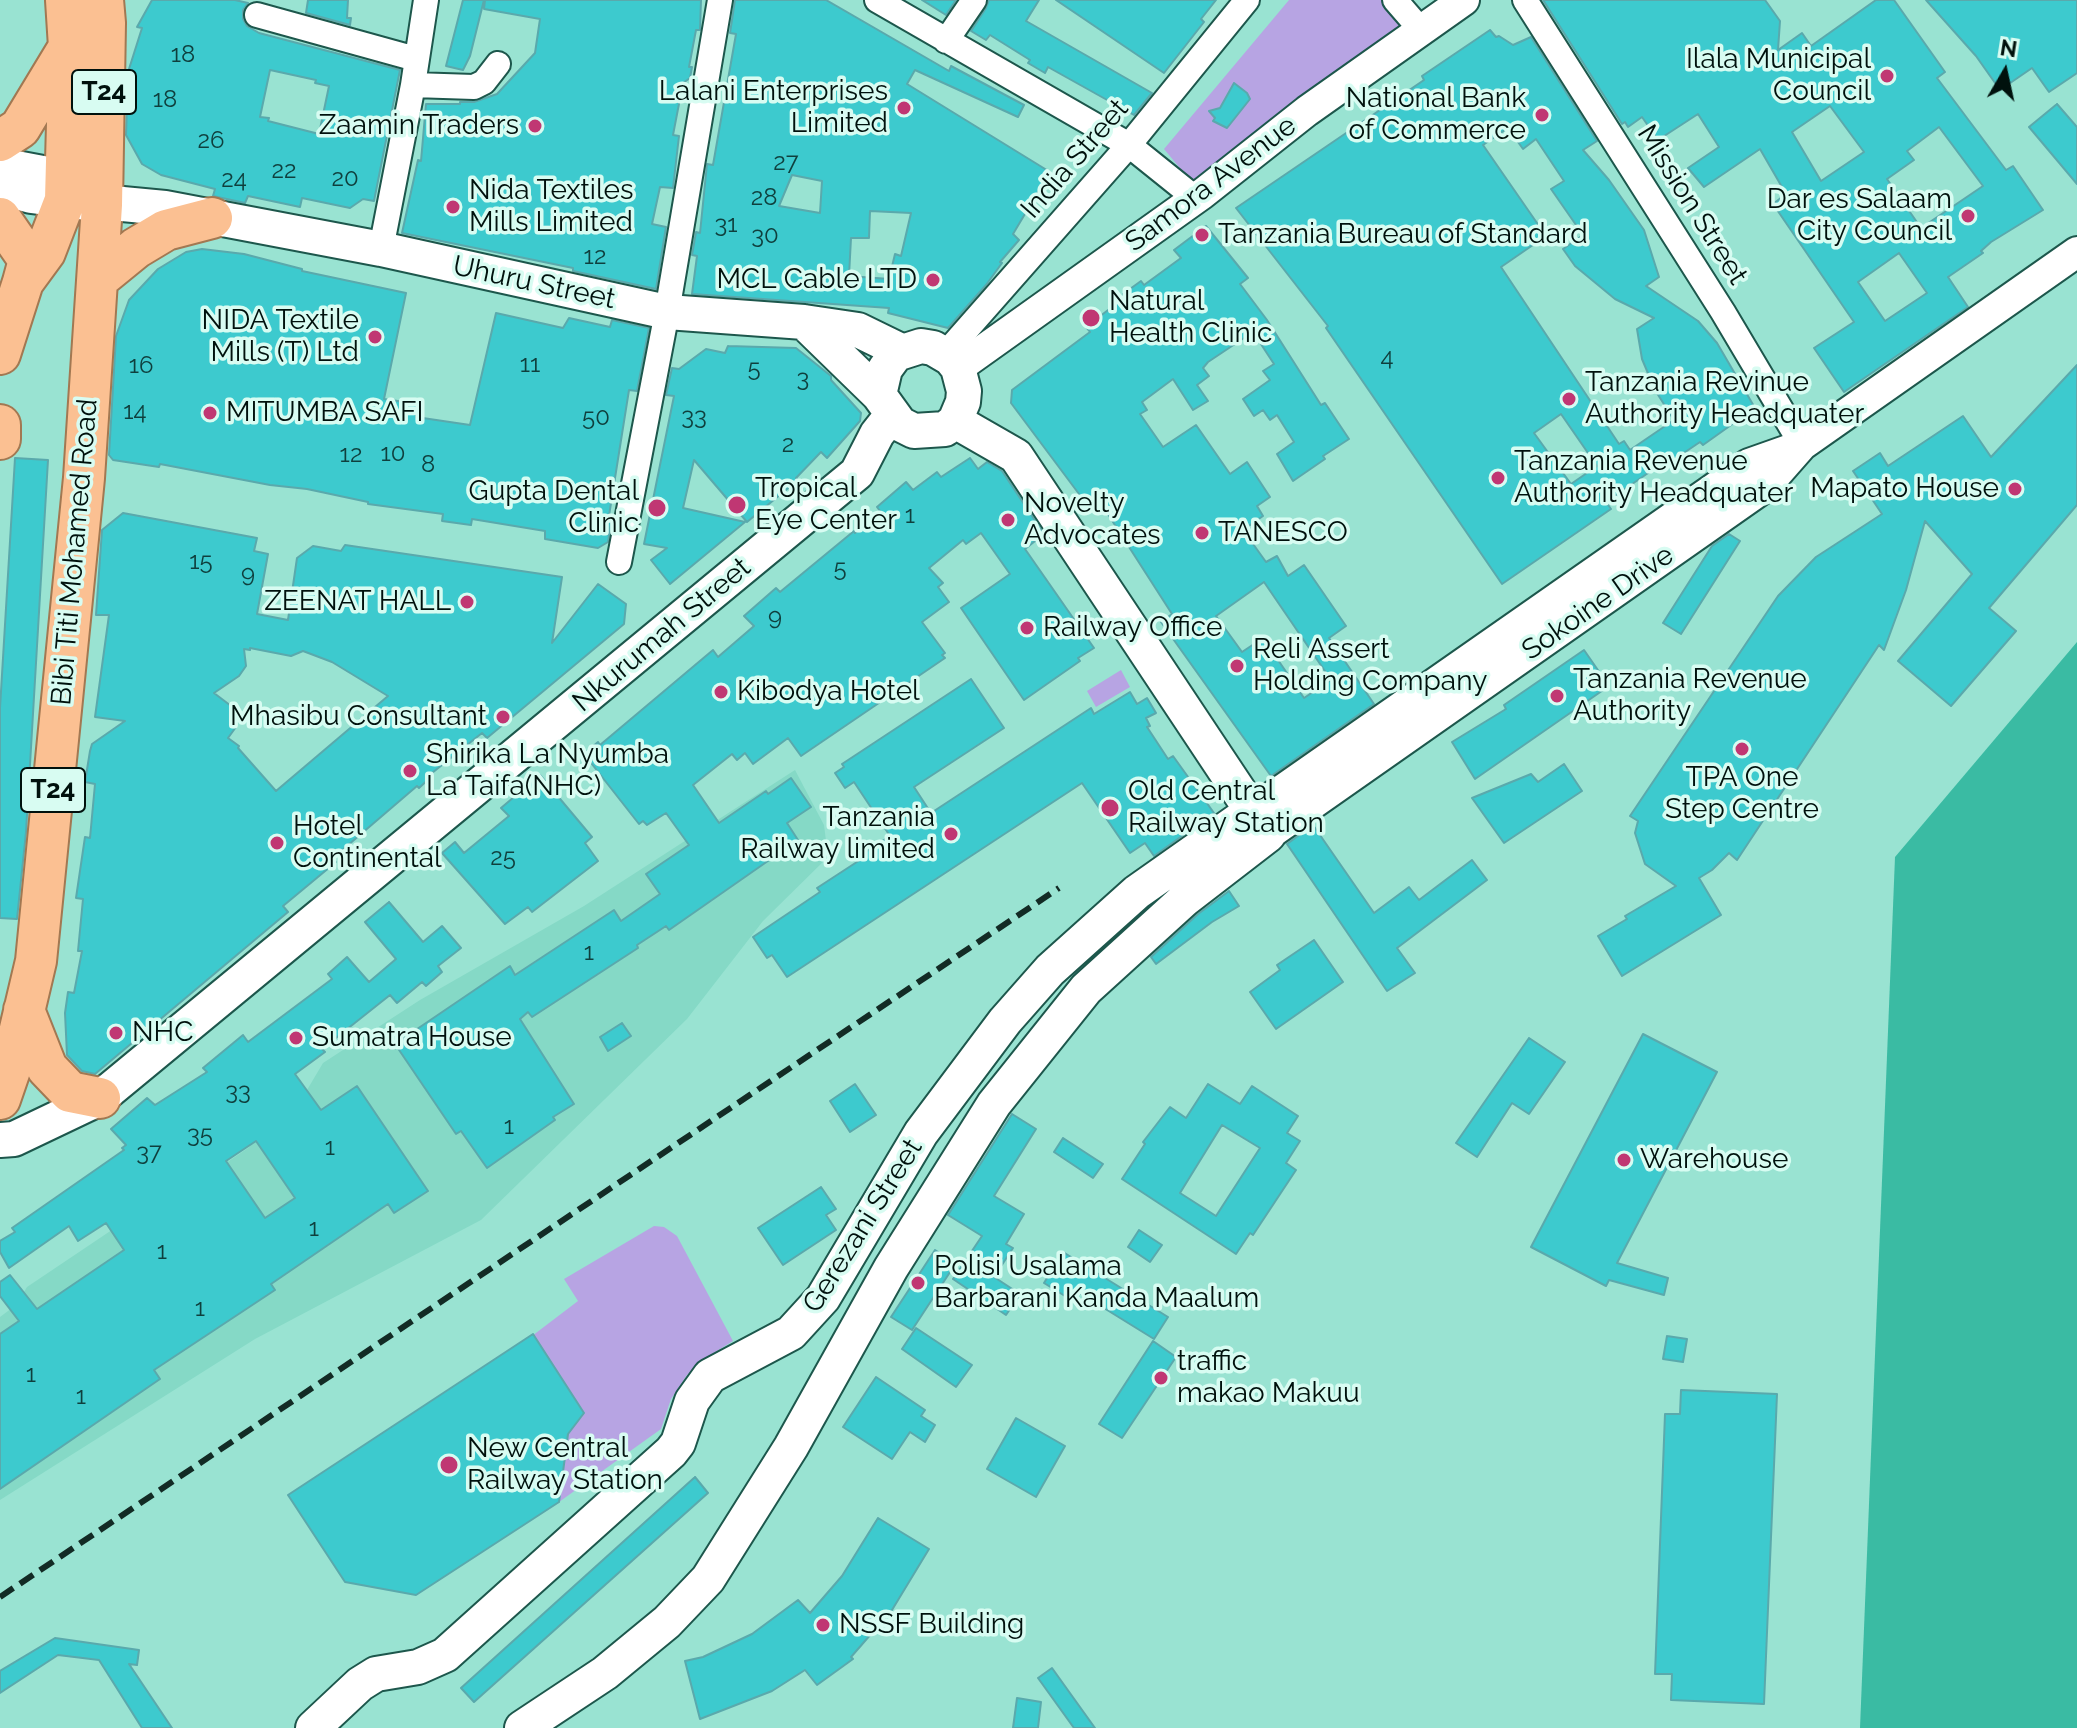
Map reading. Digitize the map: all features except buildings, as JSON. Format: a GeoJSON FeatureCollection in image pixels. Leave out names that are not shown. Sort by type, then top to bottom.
{"type":"FeatureCollection","features":[{"type":"Feature","properties":{"kind":"highway","name":"Bibi Titi Mohamed Road"},"geometry":{"type":"LineString","coordinates":[[0,1099],[11,1067],[36,961],[84,478],[98,279],[84,191],[66,0]]}},
{"type":"Feature","properties":{"kind":"highway","name":"Bibi Titi Mohamed Road"},"geometry":{"type":"LineString","coordinates":[[0,354],[23,282],[84,191],[110,8]]}},
{"type":"Feature","properties":{"kind":"highway"},"geometry":{"type":"LineString","coordinates":[[0,141],[20,128],[69,47]]}},
{"type":"Feature","properties":{"kind":"highway"},"geometry":{"type":"LineString","coordinates":[[0,218],[29,260],[23,282]]}},
{"type":"Feature","properties":{"kind":"highway"},"geometry":{"type":"LineString","coordinates":[[98,279],[136,248],[166,230],[212,218]]}},
{"type":"Feature","properties":{"kind":"highway"},"geometry":{"type":"LineString","coordinates":[[0,425],[0,439]]}},
{"type":"Feature","properties":{"kind":"highway"},"geometry":{"type":"LineString","coordinates":[[24,1010],[47,1068],[70,1092],[88,1103]]}},
{"type":"Feature","properties":{"kind":"main road","name":"Uhuru Street"},"geometry":{"type":"LineString","coordinates":[[0,165],[84,191]]}},
{"type":"Feature","properties":{"kind":"main road","name":"Uhuru Street"},"geometry":{"type":"LineString","coordinates":[[0,187],[31,196],[113,185],[165,208],[212,218],[381,249],[667,312],[804,322],[858,330],[901,351]]}},
{"type":"Feature","properties":{"kind":"main road"},"geometry":{"type":"LineString","coordinates":[[804,322],[895,414],[945,429],[955,421],[964,391],[952,361],[921,346],[901,351],[885,369],[895,414]]}},
{"type":"Feature","properties":{"kind":"main road","name":"Nkurumah Street"},"geometry":{"type":"LineString","coordinates":[[0,1140],[14,1139],[88,1103],[857,473],[895,414]]}},
{"type":"Feature","properties":{"kind":"main road"},"geometry":{"type":"LineString","coordinates":[[955,421],[1016,456],[1260,823]]}},
{"type":"Feature","properties":{"kind":"main road","name":"Gerezani Street"},"geometry":{"type":"LineString","coordinates":[[313,1728],[360,1684],[376,1674],[418,1667],[445,1655],[671,1452],[678,1443],[692,1401],[710,1376],[791,1333],[823,1298],[921,1133],[985,1045],[1041,980],[1137,892],[1260,823]]}},
{"type":"Feature","properties":{"kind":"main road","name":"Gerezani Street"},"geometry":{"type":"LineString","coordinates":[[522,1728],[605,1673],[667,1622],[708,1579],[791,1447],[891,1268],[994,1104],[1086,989],[1185,899],[1260,823]]}},
{"type":"Feature","properties":{"kind":"main road"},"geometry":{"type":"LineString","coordinates":[[0,1113],[88,1103]]}},
{"type":"Feature","properties":{"kind":"street"},"geometry":{"type":"LineString","coordinates":[[381,249],[426,0]]}},
{"type":"Feature","properties":{"kind":"street"},"geometry":{"type":"LineString","coordinates":[[619,562],[667,312],[720,0]]}},
{"type":"Feature","properties":{"kind":"street"},"geometry":{"type":"LineString","coordinates":[[877,0],[1129,145],[1195,198]]}},
{"type":"Feature","properties":{"kind":"street"},"geometry":{"type":"LineString","coordinates":[[946,41],[974,0]]}},
{"type":"Feature","properties":{"kind":"street","name":"India Street"},"geometry":{"type":"LineString","coordinates":[[952,361],[1247,0]]}},
{"type":"Feature","properties":{"kind":"street"},"geometry":{"type":"LineString","coordinates":[[1395,0],[1421,30]]}},
{"type":"Feature","properties":{"kind":"street","name":"Samora Avenue"},"geometry":{"type":"LineString","coordinates":[[952,361],[1195,198],[1307,111],[1464,0]]}},
{"type":"Feature","properties":{"kind":"street","name":"Mission Street"},"geometry":{"type":"LineString","coordinates":[[1525,0],[1723,312],[1802,445]]}},
{"type":"Feature","properties":{"kind":"street"},"geometry":{"type":"LineString","coordinates":[[257,15],[416,59]]}},
{"type":"Feature","properties":{"kind":"street"},"geometry":{"type":"LineString","coordinates":[[413,85],[474,87],[484,82],[498,64]]}},
{"type":"Feature","properties":{"kind":"street","name":"Sokoine Drive"},"geometry":{"type":"LineString","coordinates":[[1260,823],[1749,464],[1802,445],[2077,252]]}},
{"type":"Feature","properties":{"kind":"shaded area"},"geometry":{"type":"Polygon","coordinates":[[[1289,0],[1386,0],[1408,26],[1194,185],[1164,149],[1289,0]]]}},
{"type":"Feature","properties":{"kind":"shaded area"},"geometry":{"type":"Polygon","coordinates":[[[2077,642],[2077,1728],[1860,1728],[1895,857],[2077,642]]]}},
{"type":"Feature","properties":{"kind":"shaded area"},"geometry":{"type":"Polygon","coordinates":[[[1121,670],[1130,687],[1096,707],[1087,691],[1121,670]]]}},
{"type":"Feature","properties":{"kind":"shaded area"},"geometry":{"type":"Polygon","coordinates":[[[795,770],[824,825],[828,857],[763,921],[687,1019],[481,1220],[255,1339],[0,1500],[0,1317],[16,1305],[27,1287],[155,1201],[160,1208],[248,1148],[307,1090],[323,1063],[420,1000],[584,906],[795,770]]]}},
{"type":"Feature","properties":{"kind":"shaded area"},"geometry":{"type":"Polygon","coordinates":[[[654,1226],[664,1227],[677,1236],[733,1341],[687,1375],[671,1399],[661,1429],[559,1502],[568,1434],[584,1413],[532,1336],[578,1301],[564,1279],[654,1226]]]}},
{"type":"Feature","properties":{"kind":"railway"},"geometry":{"type":"LineString","coordinates":[[0,1597],[1059,888]]}},
{"type":"Feature","properties":{"kind":"place","name":"Ilala Municipal Council"},"geometry":{"type":"Point","coordinates":[1887,76]}},
{"type":"Feature","properties":{"kind":"place","name":"Lalani Enterprises Limited"},"geometry":{"type":"Point","coordinates":[904,108]}},
{"type":"Feature","properties":{"kind":"place","name":"National Bank of Commerce"},"geometry":{"type":"Point","coordinates":[1542,115]}},
{"type":"Feature","properties":{"kind":"place","name":"Zaamin Traders"},"geometry":{"type":"Point","coordinates":[535,126]}},
{"type":"Feature","properties":{"kind":"place","name":"Nida Textiles Mills Limited"},"geometry":{"type":"Point","coordinates":[453,207]}},
{"type":"Feature","properties":{"kind":"place","name":"Dar es Salaam City Council"},"geometry":{"type":"Point","coordinates":[1968,216]}},
{"type":"Feature","properties":{"kind":"place","name":"Tanzania Bureau of Standard"},"geometry":{"type":"Point","coordinates":[1202,235]}},
{"type":"Feature","properties":{"kind":"place","name":"MCL Cable LTD"},"geometry":{"type":"Point","coordinates":[933,280]}},
{"type":"Feature","properties":{"kind":"place","name":"Natural Health Clinic"},"geometry":{"type":"Point","coordinates":[1091,318]}},
{"type":"Feature","properties":{"kind":"place","name":"NIDA Textile Mills (T) Ltd"},"geometry":{"type":"Point","coordinates":[375,337]}},
{"type":"Feature","properties":{"kind":"place","name":"Tanzania Revinue Authority Headquater"},"geometry":{"type":"Point","coordinates":[1569,399]}},
{"type":"Feature","properties":{"kind":"place","name":"MITUMBA SAFI"},"geometry":{"type":"Point","coordinates":[210,413]}},
{"type":"Feature","properties":{"kind":"place","name":"Tanzania Revenue Authority Headquater"},"geometry":{"type":"Point","coordinates":[1498,478]}},
{"type":"Feature","properties":{"kind":"place","name":"Mapato House"},"geometry":{"type":"Point","coordinates":[2015,489]}},
{"type":"Feature","properties":{"kind":"place","name":"Tropical Eye Center"},"geometry":{"type":"Point","coordinates":[737,505]}},
{"type":"Feature","properties":{"kind":"place","name":"Gupta Dental Clinic"},"geometry":{"type":"Point","coordinates":[657,508]}},
{"type":"Feature","properties":{"kind":"place","name":"Novelty Advocates"},"geometry":{"type":"Point","coordinates":[1008,520]}},
{"type":"Feature","properties":{"kind":"place","name":"TANESCO"},"geometry":{"type":"Point","coordinates":[1202,533]}},
{"type":"Feature","properties":{"kind":"place","name":"ZEENAT HALL"},"geometry":{"type":"Point","coordinates":[467,602]}},
{"type":"Feature","properties":{"kind":"place","name":"Railway Office"},"geometry":{"type":"Point","coordinates":[1027,628]}},
{"type":"Feature","properties":{"kind":"place","name":"Reli Assert Holding Company"},"geometry":{"type":"Point","coordinates":[1237,666]}},
{"type":"Feature","properties":{"kind":"place","name":"Kibodya Hotel"},"geometry":{"type":"Point","coordinates":[721,692]}},
{"type":"Feature","properties":{"kind":"place","name":"Tanzania Revenue Authority"},"geometry":{"type":"Point","coordinates":[1557,696]}},
{"type":"Feature","properties":{"kind":"place","name":"Mhasibu Consultant"},"geometry":{"type":"Point","coordinates":[503,717]}},
{"type":"Feature","properties":{"kind":"place","name":"TPA One Step Centre"},"geometry":{"type":"Point","coordinates":[1742,749]}},
{"type":"Feature","properties":{"kind":"place","name":"Shirika La Nyumba La Taifa(NHC)"},"geometry":{"type":"Point","coordinates":[410,771]}},
{"type":"Feature","properties":{"kind":"place","name":"Old Central Railway Station"},"geometry":{"type":"Point","coordinates":[1110,808]}},
{"type":"Feature","properties":{"kind":"place","name":"Tanzania Railway limited"},"geometry":{"type":"Point","coordinates":[951,834]}},
{"type":"Feature","properties":{"kind":"place","name":"Hotel Continental"},"geometry":{"type":"Point","coordinates":[277,843]}},
{"type":"Feature","properties":{"kind":"place","name":"NHC"},"geometry":{"type":"Point","coordinates":[116,1033]}},
{"type":"Feature","properties":{"kind":"place","name":"Sumatra House"},"geometry":{"type":"Point","coordinates":[296,1038]}},
{"type":"Feature","properties":{"kind":"place","name":"Warehouse"},"geometry":{"type":"Point","coordinates":[1624,1160]}},
{"type":"Feature","properties":{"kind":"place","name":"Polisi Usalama Barbarani Kanda Maalum"},"geometry":{"type":"Point","coordinates":[918,1283]}},
{"type":"Feature","properties":{"kind":"place","name":"traffic makao Makuu"},"geometry":{"type":"Point","coordinates":[1161,1378]}},
{"type":"Feature","properties":{"kind":"place","name":"New Central Railway Station"},"geometry":{"type":"Point","coordinates":[449,1465]}},
{"type":"Feature","properties":{"kind":"place","name":"NSSF Building"},"geometry":{"type":"Point","coordinates":[823,1625]}}]}
